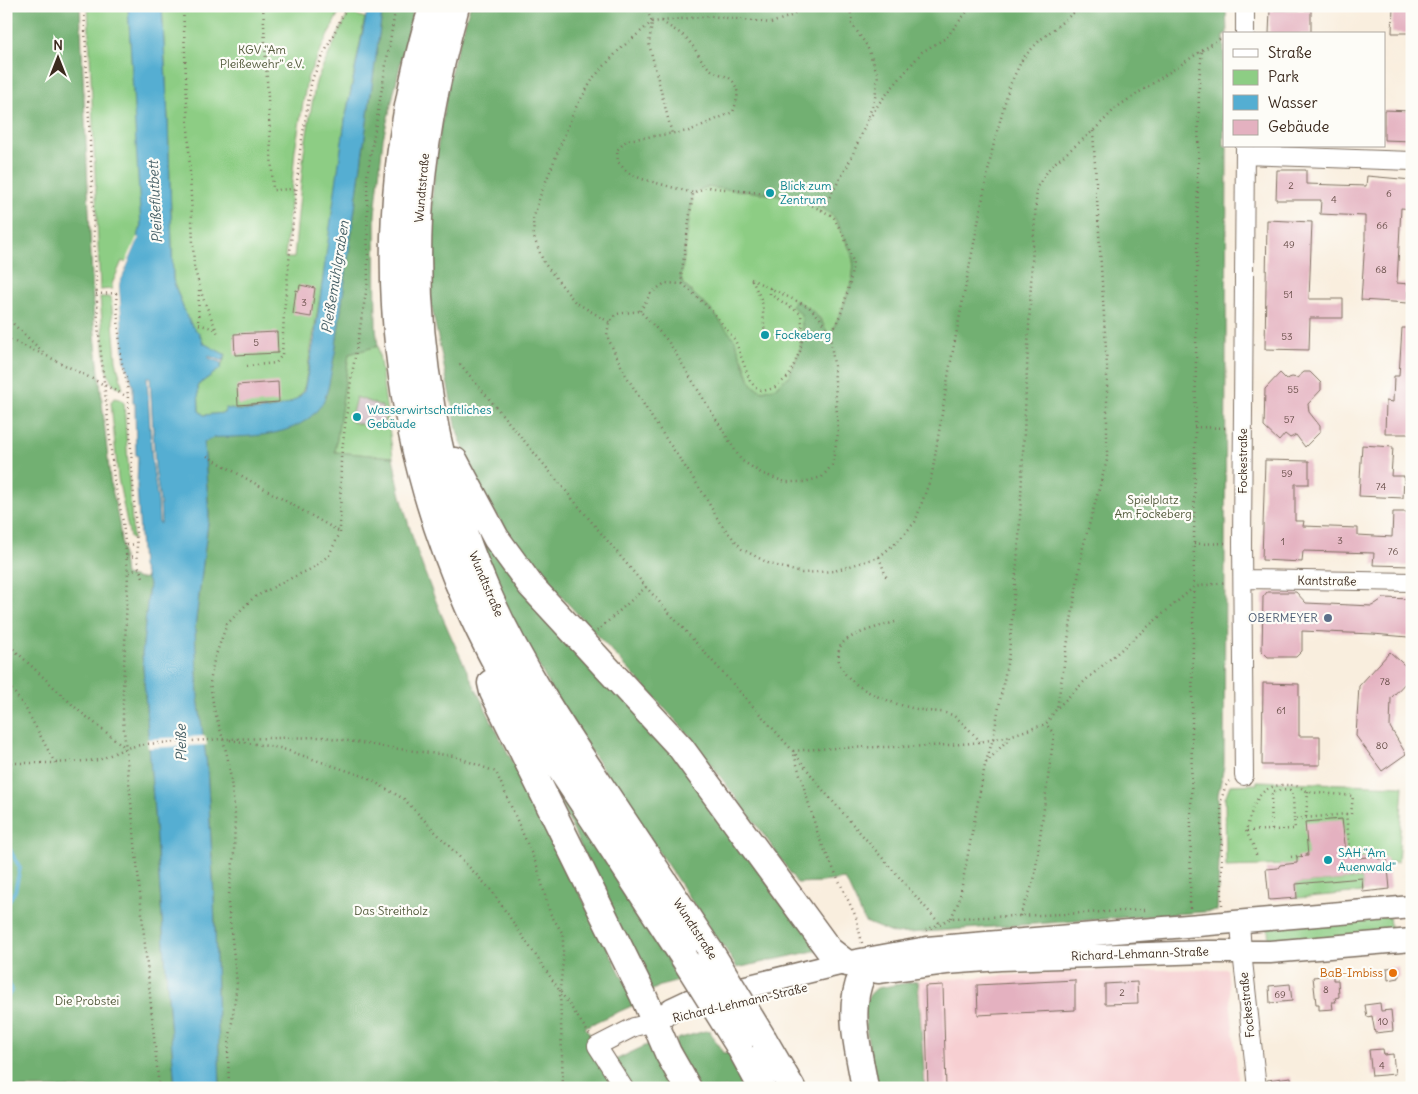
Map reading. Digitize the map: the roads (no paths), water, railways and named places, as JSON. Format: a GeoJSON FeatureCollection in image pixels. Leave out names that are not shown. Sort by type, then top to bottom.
{"type":"FeatureCollection","features":[{"type":"Feature","properties":{"kind":"highway","name":"Wundtstraße"},"geometry":{"type":"LineString","coordinates":[[456,6],[426,142],[419,216],[420,315],[426,372],[434,418],[460,520],[486,589],[538,689],[567,736],[710,951],[792,1088]]}},
{"type":"Feature","properties":{"kind":"highway","name":"Wundtstraße"},"geometry":{"type":"LineString","coordinates":[[430,12],[412,87],[402,144],[395,211],[395,315],[405,397],[422,478],[448,560],[468,608],[502,675],[525,715],[684,958],[762,1088]]}},
{"type":"Feature","properties":{"kind":"highway"},"geometry":{"type":"LineString","coordinates":[[434,418],[465,482],[496,538],[531,586],[681,748],[829,950],[857,960],[858,983],[854,1007],[855,1026],[865,1088]]}},
{"type":"Feature","properties":{"kind":"highway"},"geometry":{"type":"LineString","coordinates":[[468,608],[493,692],[639,986],[668,1053],[688,1088]]}},
{"type":"Feature","properties":{"kind":"main road","name":"Richard-Lehmann-Straße"},"geometry":{"type":"LineString","coordinates":[[655,1022],[672,1008],[689,1001],[857,960],[927,948],[1231,916],[1412,907]]}},
{"type":"Feature","properties":{"kind":"main road","name":"Richard-Lehmann-Straße"},"geometry":{"type":"LineString","coordinates":[[857,960],[891,969],[1000,959],[1270,952],[1412,940]]}},
{"type":"Feature","properties":{"kind":"street"},"geometry":{"type":"LineString","coordinates":[[1245,6],[1245,32]]}},
{"type":"Feature","properties":{"kind":"street"},"geometry":{"type":"LineString","coordinates":[[1245,151],[1412,161]]}},
{"type":"Feature","properties":{"kind":"street","name":"Fockestraße"},"geometry":{"type":"LineString","coordinates":[[1244,776],[1243,428],[1245,151]]}},
{"type":"Feature","properties":{"kind":"street","name":"Kantstraße"},"geometry":{"type":"LineString","coordinates":[[1243,579],[1412,582]]}},
{"type":"Feature","properties":{"kind":"street","name":"Fockestraße"},"geometry":{"type":"LineString","coordinates":[[1231,916],[1242,952],[1257,1088]]}},
{"type":"Feature","properties":{"kind":"street"},"geometry":{"type":"LineString","coordinates":[[624,1088],[597,1046],[634,1027],[655,1022]]}},
{"type":"Feature","properties":{"kind":"water"},"geometry":{"type":"Polygon","coordinates":[[[128,6],[162,6],[173,280],[185,313],[192,326],[199,333],[203,343],[226,355],[223,361],[208,356],[222,363],[220,369],[198,385],[199,411],[204,415],[224,413],[226,408],[257,411],[280,407],[298,398],[304,391],[314,341],[345,120],[368,6],[383,6],[335,353],[325,398],[315,412],[306,420],[283,431],[271,434],[214,438],[204,443],[209,515],[195,628],[198,697],[207,766],[214,897],[220,1088],[175,1088],[142,654],[149,584],[142,566],[137,487],[138,456],[136,455],[135,403],[133,403],[133,385],[124,358],[119,285],[139,238],[137,237],[141,228],[128,6]],[[147,377],[152,461],[159,523],[161,523],[155,468],[150,377],[147,377]]]}},
{"type":"Feature","properties":{"kind":"waterway"},"geometry":{"type":"LineString","coordinates":[[6,843],[20,868],[15,891],[6,905]]}},
{"type":"Feature","properties":{"kind":"waterway"},"geometry":{"type":"LineString","coordinates":[[6,974],[11,991],[6,998]]}},
{"type":"Feature","properties":{"kind":"place","name":"Blick zum Zentrum"},"geometry":{"type":"Point","coordinates":[770,193]}},
{"type":"Feature","properties":{"kind":"place","name":"Fockeberg"},"geometry":{"type":"Point","coordinates":[765,335]}},
{"type":"Feature","properties":{"kind":"place","name":"Wasserwirtschaftliches Gebäude"},"geometry":{"type":"Point","coordinates":[357,417]}},
{"type":"Feature","properties":{"kind":"place","name":"OBERMEYER"},"geometry":{"type":"Point","coordinates":[1328,618]}},
{"type":"Feature","properties":{"kind":"place","name":"SAH \"Am Auenwald\""},"geometry":{"type":"Point","coordinates":[1328,860]}},
{"type":"Feature","properties":{"kind":"place","name":"BaB-Imbiss"},"geometry":{"type":"Point","coordinates":[1393,973]}},
{"type":"Feature","properties":{"kind":"park label","name":"KGV \"Am Pleißewehr\" e.V."},"geometry":{"type":"Point","coordinates":[262,57]}},
{"type":"Feature","properties":{"kind":"park label","name":"Spielplatz Am Fockeberg"},"geometry":{"type":"Point","coordinates":[1153,507]}},
{"type":"Feature","properties":{"kind":"park label","name":"Das Streitholz"},"geometry":{"type":"Point","coordinates":[391,911]}},
{"type":"Feature","properties":{"kind":"park label","name":"Die Probstei"},"geometry":{"type":"Point","coordinates":[87,1001]}},
{"type":"Feature","properties":{"kind":"water label","name":"Pleißeflutbett"},"geometry":{"type":"Point","coordinates":[155,202]}},
{"type":"Feature","properties":{"kind":"water label","name":"Pleißemühlgraben"},"geometry":{"type":"Point","coordinates":[335,277]}},
{"type":"Feature","properties":{"kind":"water label","name":"Pleiße"},"geometry":{"type":"Point","coordinates":[181,743]}}]}
